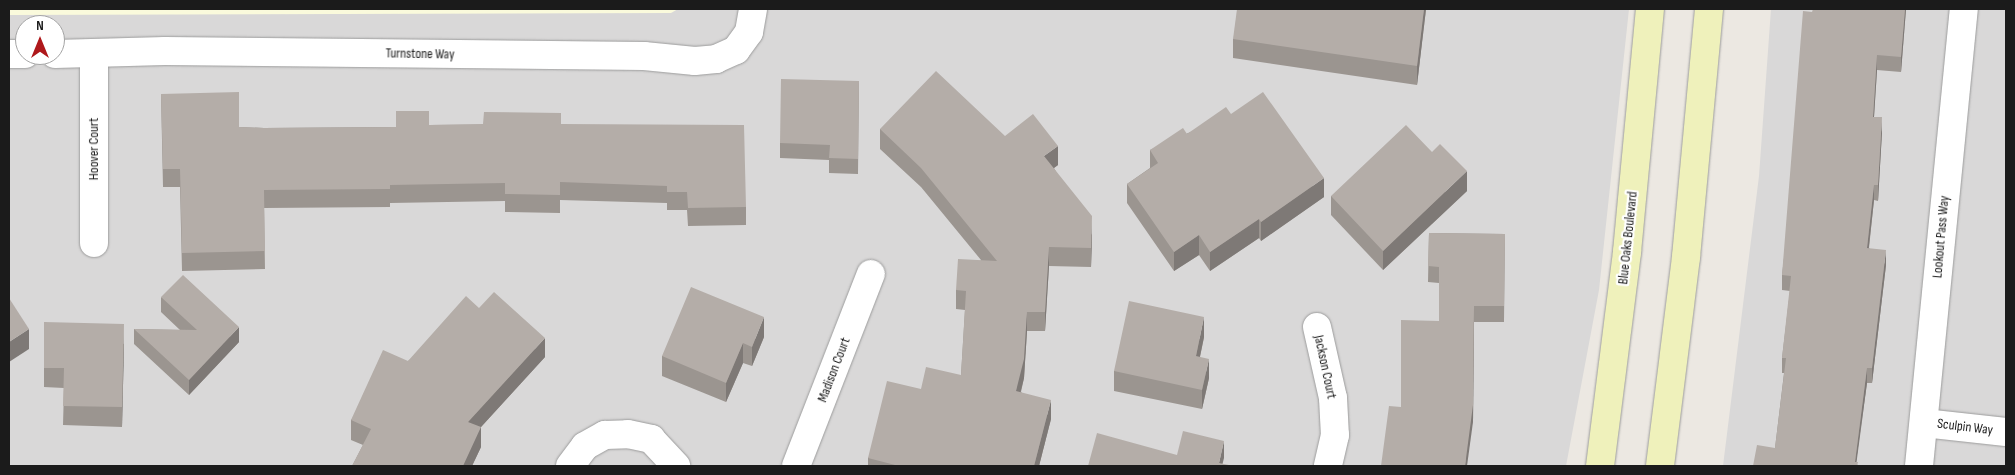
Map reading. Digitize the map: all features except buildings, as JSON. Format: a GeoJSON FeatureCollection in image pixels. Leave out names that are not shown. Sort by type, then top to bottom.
{"type":"FeatureCollection","features":[{"type":"Feature","properties":{"kind":"main road","name":"Blue Oaks Boulevard"},"geometry":{"type":"LineString","coordinates":[[1600,466],[1627,252],[1650,9]]}},
{"type":"Feature","properties":{"kind":"main road"},"geometry":{"type":"LineString","coordinates":[[1660,466],[1686,257],[1709,9]]}},
{"type":"Feature","properties":{"kind":"street","name":"Turnstone Way"},"geometry":{"type":"LineString","coordinates":[[65,54],[165,51],[614,56],[695,61],[716,59],[736,50],[749,32],[753,9]]}},
{"type":"Feature","properties":{"kind":"street","name":"Lookout Pass Way"},"geometry":{"type":"LineString","coordinates":[[1919,466],[1964,9]]}},
{"type":"Feature","properties":{"kind":"street","name":"Hoover Court"},"geometry":{"type":"LineString","coordinates":[[94,54],[94,243]]}},
{"type":"Feature","properties":{"kind":"street","name":"Madison Court"},"geometry":{"type":"LineString","coordinates":[[796,466],[871,274]]}},
{"type":"Feature","properties":{"kind":"street","name":"Jackson Court"},"geometry":{"type":"LineString","coordinates":[[1316,327],[1333,398],[1335,435],[1328,466]]}},
{"type":"Feature","properties":{"kind":"street","name":"Sculpin Way"},"geometry":{"type":"LineString","coordinates":[[1924,422],[2006,432]]}},
{"type":"Feature","properties":{"kind":"street"},"geometry":{"type":"LineString","coordinates":[[570,466],[585,446],[605,435],[628,434],[650,439],[676,466]]}},
{"type":"Feature","properties":{"kind":"shaded area"},"geometry":{"type":"Polygon","coordinates":[[[9,9],[1629,9],[1599,290],[1566,466],[9,466],[9,9]]]}},
{"type":"Feature","properties":{"kind":"shaded area"},"geometry":{"type":"Polygon","coordinates":[[[9,9],[678,9],[671,13],[9,15],[9,9]]]}},
{"type":"Feature","properties":{"kind":"shaded area"},"geometry":{"type":"Polygon","coordinates":[[[1771,9],[2006,9],[2006,466],[1723,466],[1759,176],[1771,9]]]}}]}
